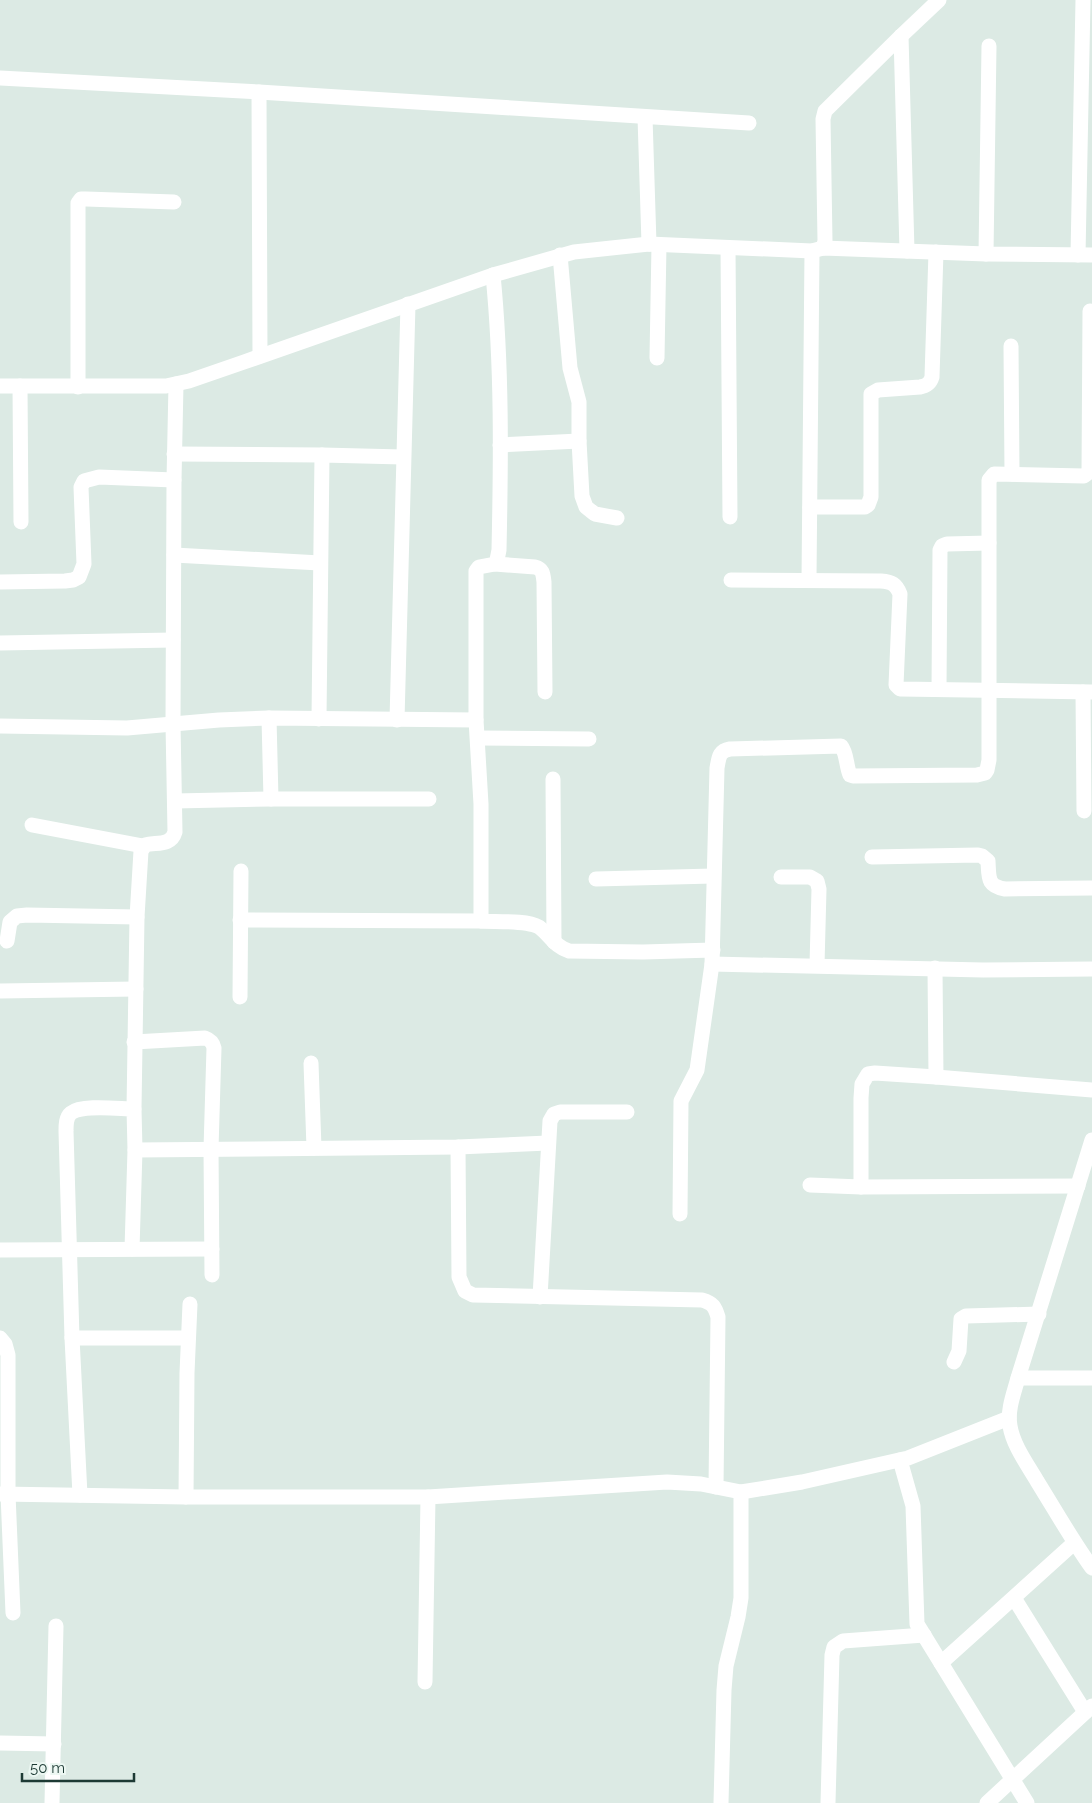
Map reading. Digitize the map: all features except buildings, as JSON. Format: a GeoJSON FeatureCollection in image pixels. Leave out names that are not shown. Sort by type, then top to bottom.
{"type":"FeatureCollection","features":[{"type":"Feature","properties":{"kind":"street"},"geometry":{"type":"LineString","coordinates":[[809,580],[817,250],[825,241],[823,119],[825,110],[939,0]]}},
{"type":"Feature","properties":{"kind":"street"},"geometry":{"type":"LineString","coordinates":[[0,386],[156,387],[189,381],[493,275],[560,256],[597,248],[654,244],[728,248],[1085,255],[1083,0]]}},
{"type":"Feature","properties":{"kind":"street"},"geometry":{"type":"LineString","coordinates":[[901,36],[907,251]]}},
{"type":"Feature","properties":{"kind":"street"},"geometry":{"type":"LineString","coordinates":[[986,254],[989,46]]}},
{"type":"Feature","properties":{"kind":"street"},"geometry":{"type":"LineString","coordinates":[[0,78],[259,92],[749,123]]}},
{"type":"Feature","properties":{"kind":"street"},"geometry":{"type":"LineString","coordinates":[[259,92],[260,356]]}},
{"type":"Feature","properties":{"kind":"street"},"geometry":{"type":"LineString","coordinates":[[645,117],[654,244],[657,358]]}},
{"type":"Feature","properties":{"kind":"street"},"geometry":{"type":"LineString","coordinates":[[78,386],[78,203],[81,199],[174,202]]}},
{"type":"Feature","properties":{"kind":"street"},"geometry":{"type":"LineString","coordinates":[[728,248],[730,517]]}},
{"type":"Feature","properties":{"kind":"street"},"geometry":{"type":"LineString","coordinates":[[810,507],[865,507],[868,505],[871,497],[872,394],[878,390],[926,386],[931,382],[936,252]]}},
{"type":"Feature","properties":{"kind":"street"},"geometry":{"type":"LineString","coordinates":[[560,256],[570,368],[579,402],[582,496],[586,507],[595,514],[617,518]]}},
{"type":"Feature","properties":{"kind":"street"},"geometry":{"type":"LineString","coordinates":[[493,275],[497,312],[501,501],[499,550],[495,564]]}},
{"type":"Feature","properties":{"kind":"street"},"geometry":{"type":"LineString","coordinates":[[397,720],[408,304]]}},
{"type":"Feature","properties":{"kind":"street"},"geometry":{"type":"LineString","coordinates":[[680,1214],[681,1101],[698,1070],[712,957],[718,758],[723,750],[841,746],[844,750],[848,772],[852,776],[968,775],[985,773],[988,770],[990,477],[994,474],[1084,476],[1089,472],[1090,311]]}},
{"type":"Feature","properties":{"kind":"street"},"geometry":{"type":"LineString","coordinates":[[1011,346],[1012,474]]}},
{"type":"Feature","properties":{"kind":"street"},"geometry":{"type":"LineString","coordinates":[[32,825],[143,846],[170,841],[175,832],[172,724],[176,384]]}},
{"type":"Feature","properties":{"kind":"street"},"geometry":{"type":"LineString","coordinates":[[20,386],[21,522]]}},
{"type":"Feature","properties":{"kind":"street"},"geometry":{"type":"LineString","coordinates":[[500,445],[579,441]]}},
{"type":"Feature","properties":{"kind":"street"},"geometry":{"type":"LineString","coordinates":[[174,454],[403,457]]}},
{"type":"Feature","properties":{"kind":"street"},"geometry":{"type":"LineString","coordinates":[[319,719],[322,455]]}},
{"type":"Feature","properties":{"kind":"street"},"geometry":{"type":"LineString","coordinates":[[0,582],[65,581],[74,580],[79,577],[84,564],[81,487],[84,481],[99,477],[174,480]]}},
{"type":"Feature","properties":{"kind":"street"},"geometry":{"type":"LineString","coordinates":[[939,689],[940,550],[942,546],[947,544],[989,543]]}},
{"type":"Feature","properties":{"kind":"street"},"geometry":{"type":"LineString","coordinates":[[174,555],[320,563]]}},
{"type":"Feature","properties":{"kind":"street"},"geometry":{"type":"LineString","coordinates":[[481,921],[481,804],[476,720],[476,571],[480,567],[495,564],[535,567],[539,568],[542,572],[544,582],[545,692]]}},
{"type":"Feature","properties":{"kind":"street"},"geometry":{"type":"LineString","coordinates":[[731,580],[892,582],[900,594],[896,685],[897,688],[903,690],[1087,692],[1084,811]]}},
{"type":"Feature","properties":{"kind":"street"},"geometry":{"type":"LineString","coordinates":[[0,643],[173,640]]}},
{"type":"Feature","properties":{"kind":"street"},"geometry":{"type":"LineString","coordinates":[[0,726],[127,728],[219,720],[269,718],[476,720]]}},
{"type":"Feature","properties":{"kind":"street"},"geometry":{"type":"LineString","coordinates":[[269,718],[271,799]]}},
{"type":"Feature","properties":{"kind":"street"},"geometry":{"type":"LineString","coordinates":[[478,738],[589,739]]}},
{"type":"Feature","properties":{"kind":"street"},"geometry":{"type":"LineString","coordinates":[[553,778],[554,942]]}},
{"type":"Feature","properties":{"kind":"street"},"geometry":{"type":"LineString","coordinates":[[174,801],[429,799]]}},
{"type":"Feature","properties":{"kind":"street"},"geometry":{"type":"LineString","coordinates":[[132,1249],[135,1150],[134,1042],[137,917],[140,860],[143,846]]}},
{"type":"Feature","properties":{"kind":"street"},"geometry":{"type":"LineString","coordinates":[[872,857],[978,855],[988,861],[990,878],[992,884],[996,887],[1005,889],[1092,888]]}},
{"type":"Feature","properties":{"kind":"street"},"geometry":{"type":"LineString","coordinates":[[240,997],[241,871]]}},
{"type":"Feature","properties":{"kind":"street"},"geometry":{"type":"LineString","coordinates":[[596,879],[713,876]]}},
{"type":"Feature","properties":{"kind":"street"},"geometry":{"type":"LineString","coordinates":[[781,878],[810,877],[817,881],[819,889],[818,965]]}},
{"type":"Feature","properties":{"kind":"street"},"geometry":{"type":"LineString","coordinates":[[6,941],[10,922],[18,916],[137,917]]}},
{"type":"Feature","properties":{"kind":"street"},"geometry":{"type":"LineString","coordinates":[[240,920],[481,921],[524,923],[538,927],[562,949],[582,952],[712,957],[818,965],[1092,969]]}},
{"type":"Feature","properties":{"kind":"street"},"geometry":{"type":"LineString","coordinates":[[935,968],[936,1077]]}},
{"type":"Feature","properties":{"kind":"street"},"geometry":{"type":"LineString","coordinates":[[0,991],[136,990]]}},
{"type":"Feature","properties":{"kind":"street"},"geometry":{"type":"LineString","coordinates":[[134,1042],[205,1038],[213,1043],[211,1149],[212,1275]]}},
{"type":"Feature","properties":{"kind":"street"},"geometry":{"type":"LineString","coordinates":[[311,1063],[314,1148]]}},
{"type":"Feature","properties":{"kind":"street"},"geometry":{"type":"LineString","coordinates":[[861,1187],[860,1113],[862,1084],[868,1074],[936,1077],[1092,1090]]}},
{"type":"Feature","properties":{"kind":"street"},"geometry":{"type":"LineString","coordinates":[[80,1495],[72,1338],[67,1118],[72,1112],[84,1108],[134,1109]]}},
{"type":"Feature","properties":{"kind":"street"},"geometry":{"type":"LineString","coordinates":[[540,1297],[550,1121],[554,1114],[560,1112],[627,1112]]}},
{"type":"Feature","properties":{"kind":"street"},"geometry":{"type":"LineString","coordinates":[[1092,1140],[1018,1378],[1009,1418],[1010,1428],[1022,1456],[1074,1543],[1092,1568]]}},
{"type":"Feature","properties":{"kind":"street"},"geometry":{"type":"LineString","coordinates":[[135,1150],[458,1147],[548,1143]]}},
{"type":"Feature","properties":{"kind":"street"},"geometry":{"type":"LineString","coordinates":[[458,1147],[459,1277],[464,1291],[473,1295],[702,1300],[710,1302],[715,1308],[718,1317],[716,1487]]}},
{"type":"Feature","properties":{"kind":"street"},"geometry":{"type":"LineString","coordinates":[[810,1185],[861,1187],[1078,1186]]}},
{"type":"Feature","properties":{"kind":"street"},"geometry":{"type":"LineString","coordinates":[[0,1250],[212,1249]]}},
{"type":"Feature","properties":{"kind":"street"},"geometry":{"type":"LineString","coordinates":[[186,1497],[190,1304]]}},
{"type":"Feature","properties":{"kind":"street"},"geometry":{"type":"LineString","coordinates":[[954,1362],[959,1351],[961,1319],[966,1316],[1039,1314]]}},
{"type":"Feature","properties":{"kind":"street"},"geometry":{"type":"LineString","coordinates":[[0,1338],[5,1344],[8,1355],[4,1494],[13,1612]]}},
{"type":"Feature","properties":{"kind":"street"},"geometry":{"type":"LineString","coordinates":[[72,1338],[188,1338]]}},
{"type":"Feature","properties":{"kind":"street"},"geometry":{"type":"LineString","coordinates":[[1018,1378],[1092,1378]]}},
{"type":"Feature","properties":{"kind":"street"},"geometry":{"type":"LineString","coordinates":[[4,1494],[186,1497],[428,1497],[667,1482],[688,1482],[740,1492],[802,1482],[900,1460],[1009,1418]]}},
{"type":"Feature","properties":{"kind":"street"},"geometry":{"type":"LineString","coordinates":[[900,1460],[912,1506],[917,1624],[1026,1803]]}},
{"type":"Feature","properties":{"kind":"street"},"geometry":{"type":"LineString","coordinates":[[721,1803],[726,1666],[738,1617],[740,1598],[740,1492]]}},
{"type":"Feature","properties":{"kind":"street"},"geometry":{"type":"LineString","coordinates":[[425,1682],[428,1497]]}},
{"type":"Feature","properties":{"kind":"street"},"geometry":{"type":"LineString","coordinates":[[941,1663],[1074,1543]]}},
{"type":"Feature","properties":{"kind":"street"},"geometry":{"type":"LineString","coordinates":[[987,1803],[1089,1709],[1014,1598]]}},
{"type":"Feature","properties":{"kind":"street"},"geometry":{"type":"LineString","coordinates":[[52,1803],[56,1626]]}},
{"type":"Feature","properties":{"kind":"street"},"geometry":{"type":"LineString","coordinates":[[828,1803],[832,1655],[834,1647],[843,1641],[924,1635]]}},
{"type":"Feature","properties":{"kind":"street"},"geometry":{"type":"LineString","coordinates":[[0,1743],[54,1744]]}}]}
